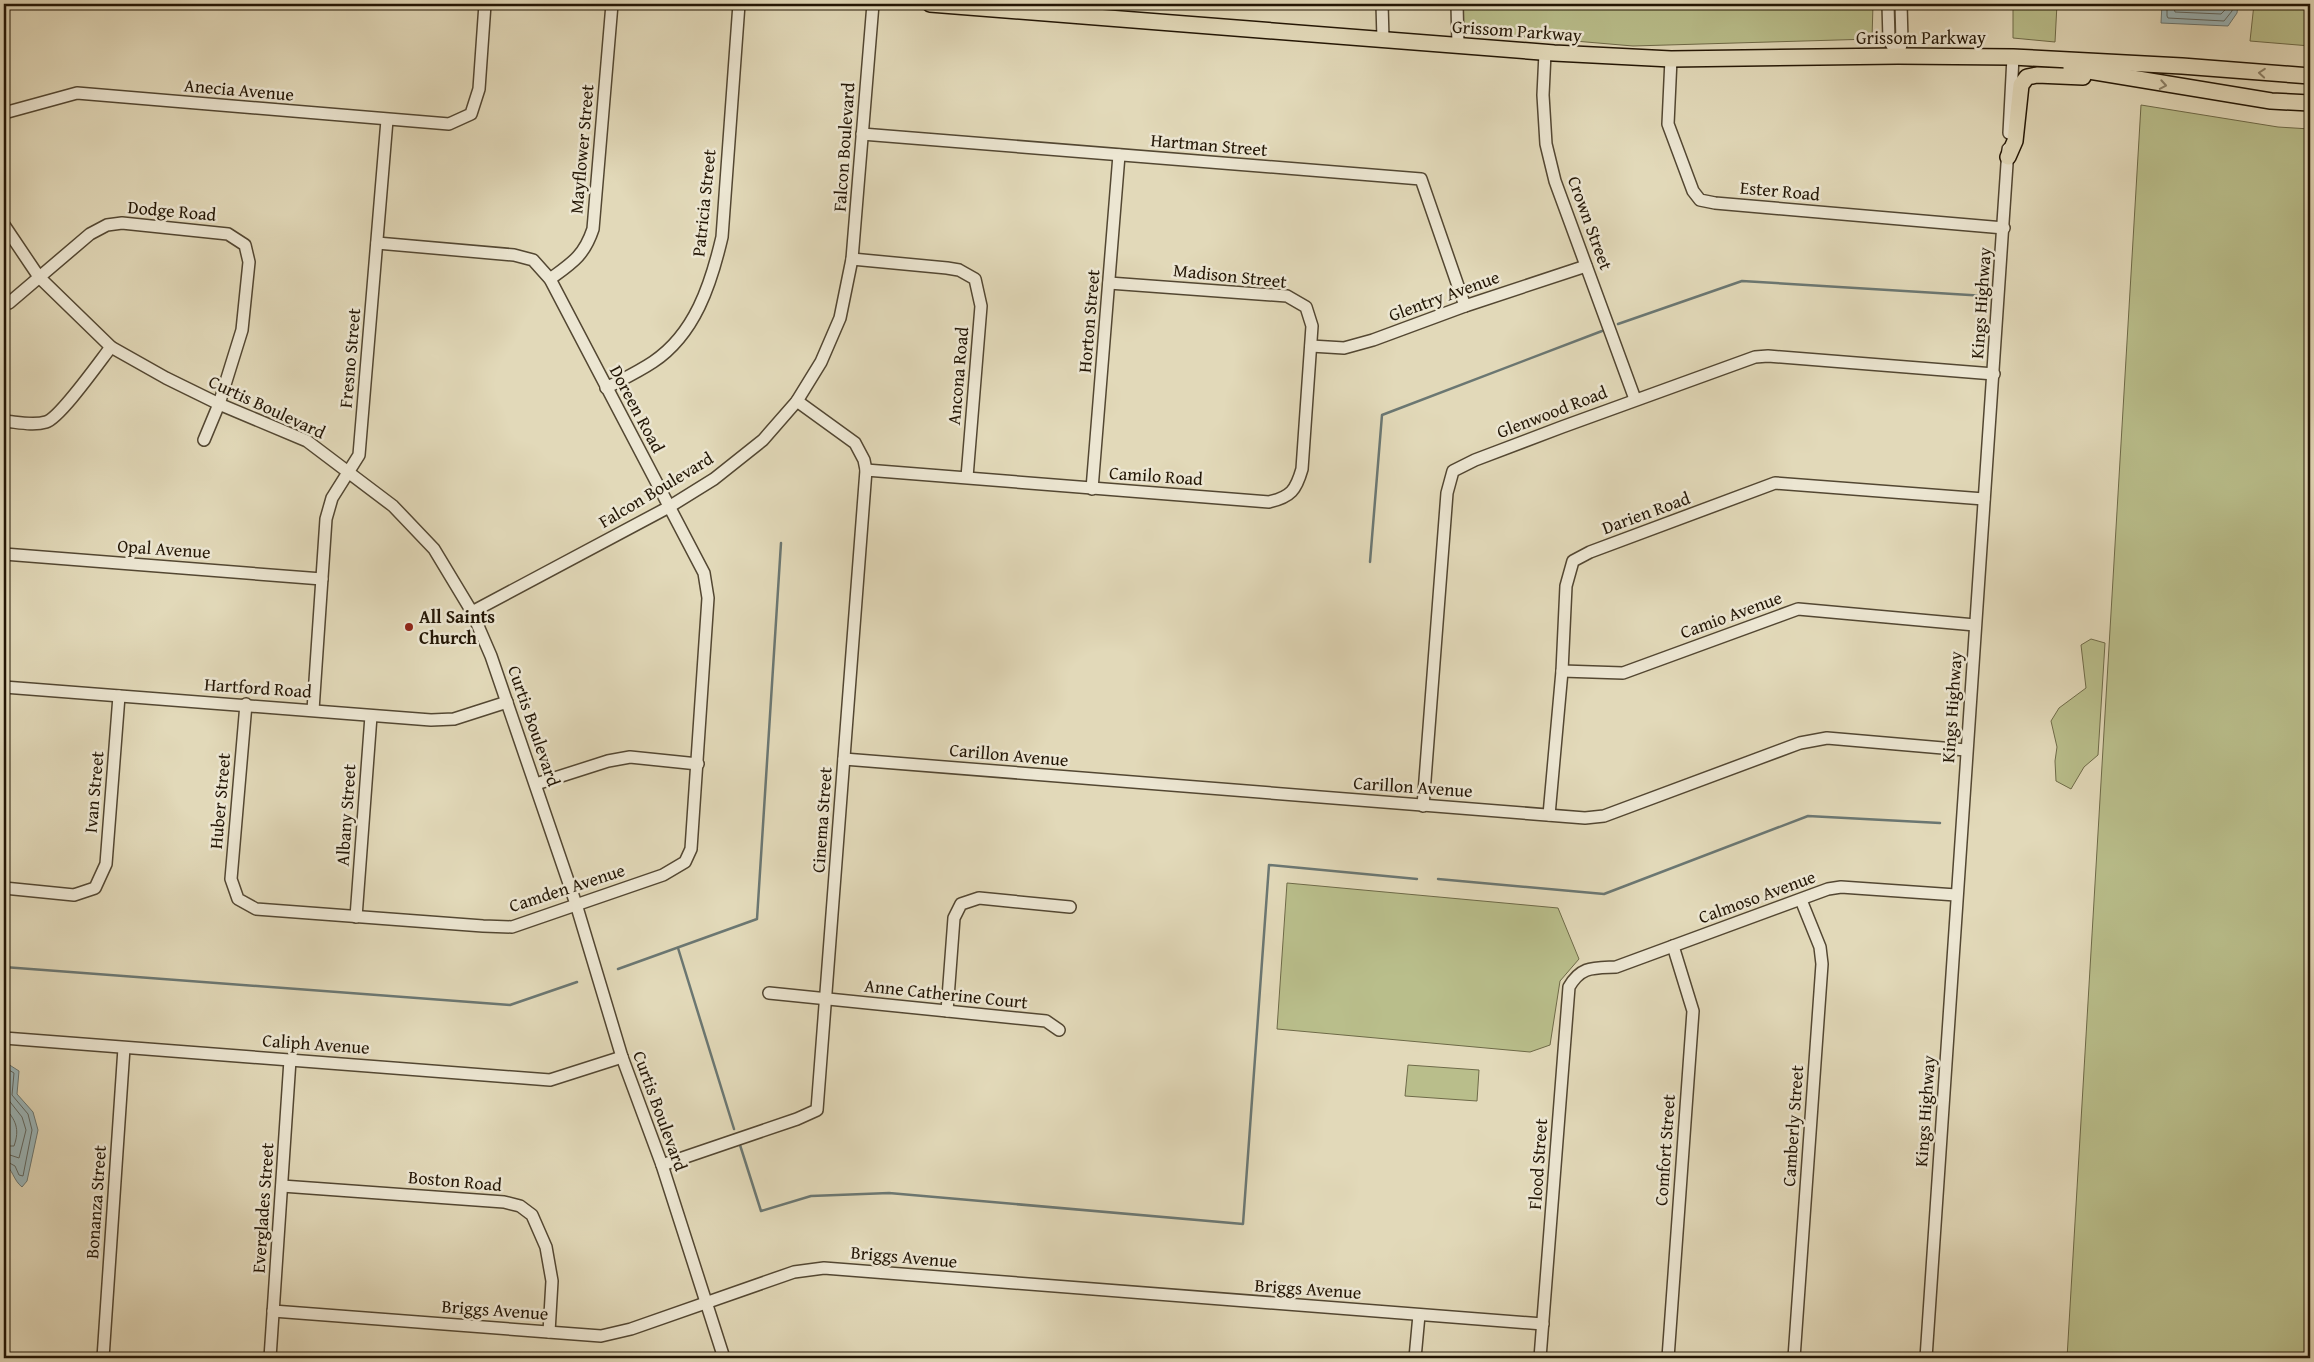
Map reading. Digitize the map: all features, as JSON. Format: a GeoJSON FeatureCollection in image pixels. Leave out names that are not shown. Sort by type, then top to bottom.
{"type":"FeatureCollection","features":[{"type":"Feature","properties":{"kind":"main road","name":"Grissom Parkway"},"geometry":{"type":"LineString","coordinates":[[930,4],[1545,53],[1671,59],[1898,56],[2013,58],[2182,66],[2310,76]]}},
{"type":"Feature","properties":{"kind":"main road","name":"Grissom Parkway"},"geometry":{"type":"LineString","coordinates":[[2013,58],[2271,101],[2310,103]]}},
{"type":"Feature","properties":{"kind":"main road"},"geometry":{"type":"LineString","coordinates":[[2008,157],[2015,141],[2021,85],[2027,77],[2037,75],[2087,78],[2115,76]]}},
{"type":"Feature","properties":{"kind":"street","name":"Anecia Avenue"},"geometry":{"type":"LineString","coordinates":[[4,112],[77,93],[449,124],[471,114],[479,89],[485,4]]}},
{"type":"Feature","properties":{"kind":"street","name":"Mayflower Street"},"geometry":{"type":"LineString","coordinates":[[550,279],[577,259],[587,246],[593,229],[612,4]]}},
{"type":"Feature","properties":{"kind":"street","name":"Patricia Street"},"geometry":{"type":"LineString","coordinates":[[606,388],[654,362],[683,333],[702,303],[714,270],[722,237],[738,4]]}},
{"type":"Feature","properties":{"kind":"street","name":"Falcon Boulevard"},"geometry":{"type":"LineString","coordinates":[[472,612],[669,507],[714,479],[763,440],[797,402],[821,362],[840,318],[852,259],[873,4]]}},
{"type":"Feature","properties":{"kind":"street"},"geometry":{"type":"LineString","coordinates":[[1382,4],[1383,39]]}},
{"type":"Feature","properties":{"kind":"street"},"geometry":{"type":"LineString","coordinates":[[1457,4],[1458,46]]}},
{"type":"Feature","properties":{"kind":"street"},"geometry":{"type":"LineString","coordinates":[[1888,4],[1889,40],[1898,56]]}},
{"type":"Feature","properties":{"kind":"street"},"geometry":{"type":"LineString","coordinates":[[1898,56],[1902,41],[1901,4]]}},
{"type":"Feature","properties":{"kind":"street","name":"Crown Street"},"geometry":{"type":"LineString","coordinates":[[1545,53],[1543,95],[1546,144],[1555,181],[1635,399]]}},
{"type":"Feature","properties":{"kind":"street","name":"Kings Highway"},"geometry":{"type":"LineString","coordinates":[[1926,1358],[1966,750],[2004,228],[2013,58]]}},
{"type":"Feature","properties":{"kind":"street","name":"Ester Road"},"geometry":{"type":"LineString","coordinates":[[1671,59],[1668,124],[1693,191],[1700,200],[1715,203],[2004,228]]}},
{"type":"Feature","properties":{"kind":"street","name":"Fresno Street"},"geometry":{"type":"LineString","coordinates":[[313,710],[326,519],[332,498],[350,472],[359,454],[387,120]]}},
{"type":"Feature","properties":{"kind":"street","name":"Hartman Street"},"geometry":{"type":"LineString","coordinates":[[862,134],[1421,179],[1465,306]]}},
{"type":"Feature","properties":{"kind":"street","name":"Horton Street"},"geometry":{"type":"LineString","coordinates":[[1092,489],[1119,156]]}},
{"type":"Feature","properties":{"kind":"street","name":"Dodge Road"},"geometry":{"type":"LineString","coordinates":[[9,303],[90,234],[107,225],[122,223],[228,234],[245,245],[249,262],[242,330],[204,440]]}},
{"type":"Feature","properties":{"kind":"street","name":"Curtis Boulevard"},"geometry":{"type":"LineString","coordinates":[[4,225],[39,277],[111,347],[166,378],[218,404],[307,441],[393,506],[434,550],[472,612],[491,656],[576,904],[622,1057],[662,1165],[724,1358]]}},
{"type":"Feature","properties":{"kind":"street","name":"Doreen Road"},"geometry":{"type":"LineString","coordinates":[[377,243],[514,255],[533,260],[550,279],[704,574],[708,598],[698,764]]}},
{"type":"Feature","properties":{"kind":"street","name":"Ancona Road"},"geometry":{"type":"LineString","coordinates":[[852,259],[947,268],[959,270],[975,279],[981,306],[967,477]]}},
{"type":"Feature","properties":{"kind":"street","name":"Glentry Avenue"},"geometry":{"type":"LineString","coordinates":[[1311,346],[1344,348],[1373,340],[1465,306],[1586,266]]}},
{"type":"Feature","properties":{"kind":"street","name":"Madison Street"},"geometry":{"type":"LineString","coordinates":[[1109,283],[1287,296],[1306,307],[1312,326],[1311,346]]}},
{"type":"Feature","properties":{"kind":"street","name":"Camilo Road"},"geometry":{"type":"LineString","coordinates":[[866,470],[1269,502],[1285,499],[1298,484],[1302,469],[1311,346]]}},
{"type":"Feature","properties":{"kind":"street"},"geometry":{"type":"LineString","coordinates":[[4,421],[31,424],[48,422],[64,406],[111,347]]}},
{"type":"Feature","properties":{"kind":"street","name":"Glenwood Road"},"geometry":{"type":"LineString","coordinates":[[1423,806],[1448,493],[1453,471],[1475,460],[1635,399],[1755,357],[1768,356],[1994,374]]}},
{"type":"Feature","properties":{"kind":"street","name":"Cinema Street"},"geometry":{"type":"LineString","coordinates":[[662,1165],[797,1119],[817,1110],[866,470],[864,460],[855,443],[797,402]]}},
{"type":"Feature","properties":{"kind":"street","name":"Darien Road"},"geometry":{"type":"LineString","coordinates":[[1549,815],[1562,671],[1566,586],[1572,561],[1590,552],[1775,483],[1984,499]]}},
{"type":"Feature","properties":{"kind":"street","name":"Opal Avenue"},"geometry":{"type":"LineString","coordinates":[[4,554],[322,578]]}},
{"type":"Feature","properties":{"kind":"street","name":"Camio Avenue"},"geometry":{"type":"LineString","coordinates":[[1562,671],[1623,674],[1798,609],[1975,626]]}},
{"type":"Feature","properties":{"kind":"street","name":"Hartford Road"},"geometry":{"type":"LineString","coordinates":[[4,687],[246,704],[431,720],[454,719],[507,702]]}},
{"type":"Feature","properties":{"kind":"street","name":"Ivan Street"},"geometry":{"type":"LineString","coordinates":[[4,888],[74,895],[95,888],[106,864],[120,696]]}},
{"type":"Feature","properties":{"kind":"street","name":"Huber Street"},"geometry":{"type":"LineString","coordinates":[[238,899],[231,879],[246,704]]}},
{"type":"Feature","properties":{"kind":"street","name":"Albany Street"},"geometry":{"type":"LineString","coordinates":[[356,917],[371,716]]}},
{"type":"Feature","properties":{"kind":"street","name":"Carillon Avenue"},"geometry":{"type":"LineString","coordinates":[[844,759],[1585,818],[1604,816],[1800,743],[1827,738],[1966,750]]}},
{"type":"Feature","properties":{"kind":"street"},"geometry":{"type":"LineString","coordinates":[[536,784],[608,761],[630,757],[698,764]]}},
{"type":"Feature","properties":{"kind":"street","name":"Camden Avenue"},"geometry":{"type":"LineString","coordinates":[[238,899],[256,909],[512,927],[663,875],[685,862],[691,849],[698,764]]}},
{"type":"Feature","properties":{"kind":"street","name":"Calmoso Avenue"},"geometry":{"type":"LineString","coordinates":[[1576,974],[1587,970],[1616,967],[1828,889],[1841,887],[1956,895]]}},
{"type":"Feature","properties":{"kind":"street"},"geometry":{"type":"LineString","coordinates":[[947,1011],[954,918],[961,904],[979,898],[1070,906]]}},
{"type":"Feature","properties":{"kind":"street","name":"Camberly Street"},"geometry":{"type":"LineString","coordinates":[[1794,1358],[1822,964],[1820,947],[1801,900]]}},
{"type":"Feature","properties":{"kind":"street","name":"Comfort Street"},"geometry":{"type":"LineString","coordinates":[[1668,1358],[1693,1011],[1673,946]]}},
{"type":"Feature","properties":{"kind":"street","name":"Flood Street"},"geometry":{"type":"LineString","coordinates":[[1540,1358],[1569,987],[1576,974]]}},
{"type":"Feature","properties":{"kind":"street","name":"Anne Catherine Court"},"geometry":{"type":"LineString","coordinates":[[769,994],[900,1005],[1046,1021],[1059,1030]]}},
{"type":"Feature","properties":{"kind":"street","name":"Caliph Avenue"},"geometry":{"type":"LineString","coordinates":[[4,1038],[550,1080],[622,1057]]}},
{"type":"Feature","properties":{"kind":"street","name":"Bonanza Street"},"geometry":{"type":"LineString","coordinates":[[103,1358],[124,1048]]}},
{"type":"Feature","properties":{"kind":"street","name":"Everglades Street"},"geometry":{"type":"LineString","coordinates":[[270,1358],[290,1060]]}},
{"type":"Feature","properties":{"kind":"street","name":"Boston Road"},"geometry":{"type":"LineString","coordinates":[[282,1186],[504,1202],[520,1206],[532,1215],[546,1247],[552,1281],[549,1332]]}},
{"type":"Feature","properties":{"kind":"street","name":"Briggs Avenue"},"geometry":{"type":"LineString","coordinates":[[273,1311],[601,1336],[631,1329],[794,1272],[824,1268],[1543,1324]]}},
{"type":"Feature","properties":{"kind":"street"},"geometry":{"type":"LineString","coordinates":[[1415,1358],[1419,1315]]}},
{"type":"Feature","properties":{"kind":"green space"},"geometry":{"type":"Polygon","coordinates":[[[1458,4],[1873,4],[1872,39],[1633,46],[1458,31],[1458,4]]]}},
{"type":"Feature","properties":{"kind":"green space"},"geometry":{"type":"Polygon","coordinates":[[[2013,4],[2057,4],[2055,42],[2013,38],[2013,4]]]}},
{"type":"Feature","properties":{"kind":"green space"},"geometry":{"type":"Polygon","coordinates":[[[2254,4],[2310,4],[2310,46],[2250,41],[2254,4]]]}},
{"type":"Feature","properties":{"kind":"green space"},"geometry":{"type":"Polygon","coordinates":[[[2141,105],[2278,127],[2310,129],[2310,1358],[2067,1358],[2141,105]]]}},
{"type":"Feature","properties":{"kind":"green space"},"geometry":{"type":"Polygon","coordinates":[[[2091,639],[2105,643],[2098,755],[2084,767],[2071,789],[2056,781],[2055,761],[2057,747],[2051,721],[2059,708],[2086,688],[2081,645],[2091,639]]]}},
{"type":"Feature","properties":{"kind":"green space"},"geometry":{"type":"Polygon","coordinates":[[[1287,883],[1558,908],[1579,959],[1560,981],[1550,1045],[1530,1052],[1277,1029],[1287,883]]]}},
{"type":"Feature","properties":{"kind":"green space"},"geometry":{"type":"Polygon","coordinates":[[[1408,1065],[1479,1070],[1477,1101],[1405,1096],[1408,1065]]]}},
{"type":"Feature","properties":{"kind":"water"},"geometry":{"type":"Polygon","coordinates":[[[2162,4],[2238,4],[2237,13],[2228,26],[2161,23],[2162,4]]]}},
{"type":"Feature","properties":{"kind":"water"},"geometry":{"type":"Polygon","coordinates":[[[8,1064],[19,1071],[17,1094],[33,1112],[38,1130],[27,1181],[22,1187],[4,1164],[4,1067],[8,1064]]]}},
{"type":"Feature","properties":{"kind":"waterway"},"geometry":{"type":"LineString","coordinates":[[1618,324],[1742,281],[1986,296]]}},
{"type":"Feature","properties":{"kind":"waterway"},"geometry":{"type":"LineString","coordinates":[[1370,562],[1382,415],[1602,331]]}},
{"type":"Feature","properties":{"kind":"waterway"},"geometry":{"type":"LineString","coordinates":[[618,969],[757,919],[781,543]]}},
{"type":"Feature","properties":{"kind":"waterway"},"geometry":{"type":"LineString","coordinates":[[1438,879],[1604,894],[1808,816],[1940,823]]}},
{"type":"Feature","properties":{"kind":"waterway"},"geometry":{"type":"LineString","coordinates":[[740,1145],[761,1211],[811,1196],[889,1193],[1243,1224],[1269,865],[1417,879]]}},
{"type":"Feature","properties":{"kind":"waterway"},"geometry":{"type":"LineString","coordinates":[[678,948],[734,1129]]}},
{"type":"Feature","properties":{"kind":"waterway"},"geometry":{"type":"LineString","coordinates":[[4,967],[510,1005],[577,982]]}},
{"type":"Feature","properties":{"kind":"place","name":"All Saints Church"},"geometry":{"type":"Point","coordinates":[409,627]}}]}
